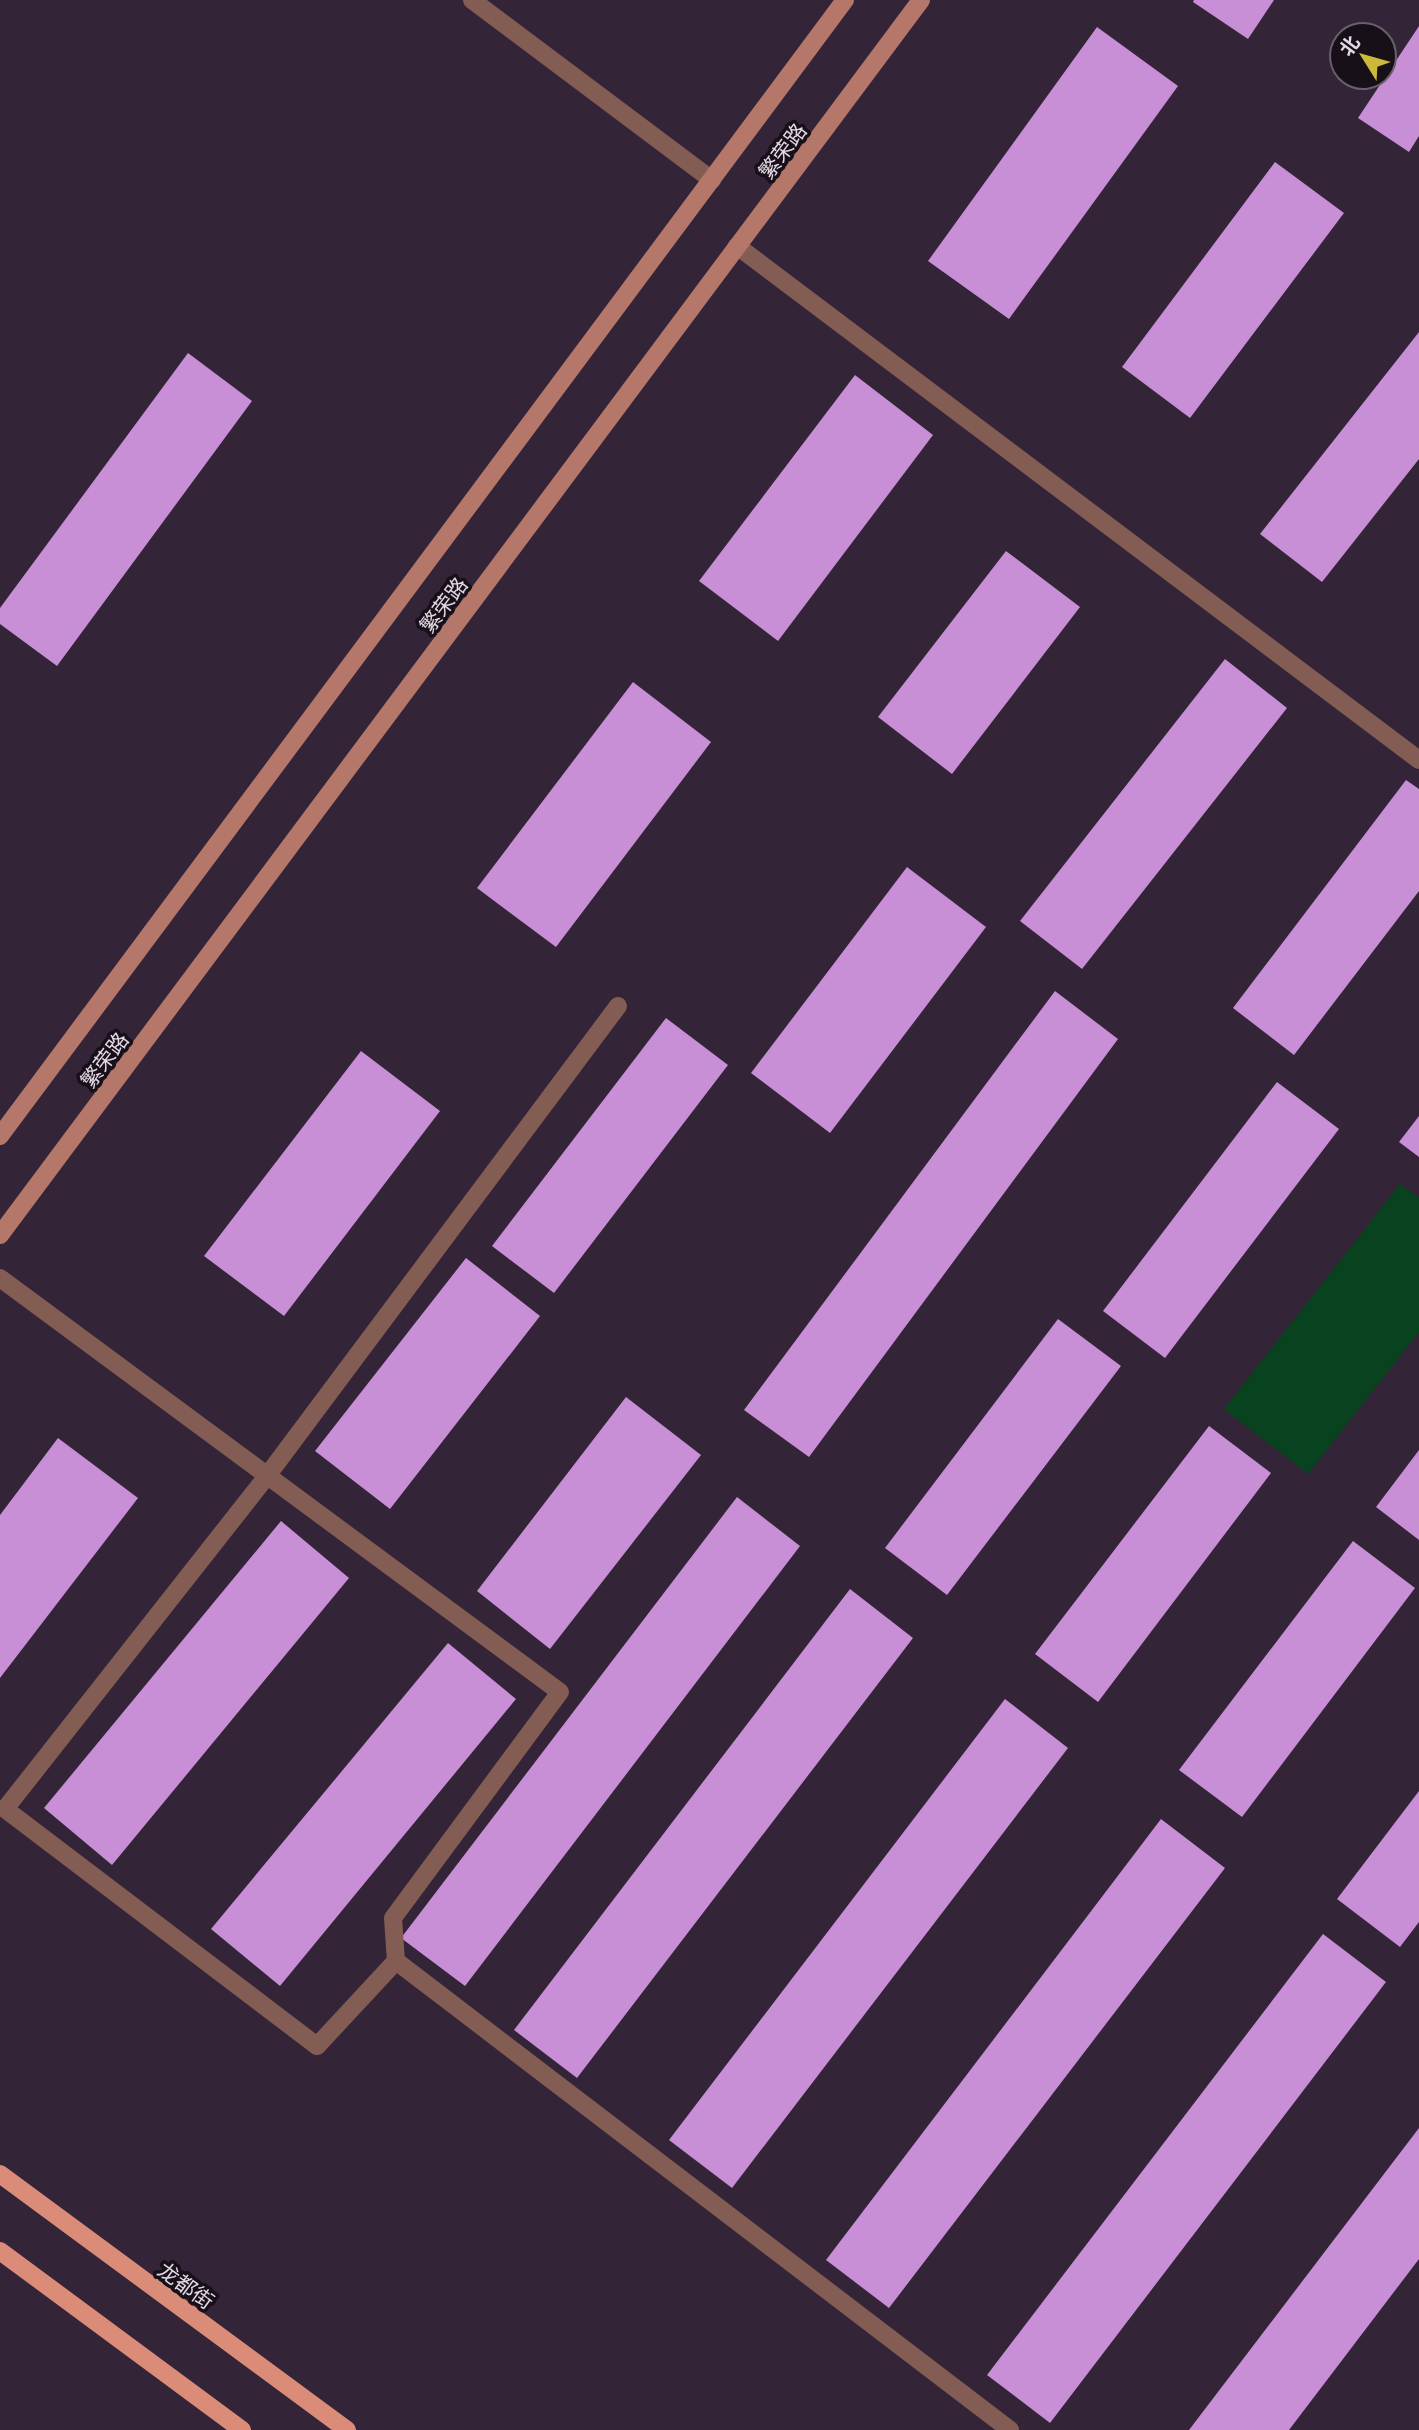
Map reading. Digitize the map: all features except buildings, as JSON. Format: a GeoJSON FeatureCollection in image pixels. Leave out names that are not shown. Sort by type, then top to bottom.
{"type":"FeatureCollection","features":[{"type":"Feature","properties":{"kind":"main road","name":"繁荣路"},"geometry":{"type":"LineString","coordinates":[[0,1136],[845,0]]}},
{"type":"Feature","properties":{"kind":"main road","name":"繁荣路"},"geometry":{"type":"LineString","coordinates":[[0,1235],[921,0]]}},
{"type":"Feature","properties":{"kind":"main road","name":"龙都街"},"geometry":{"type":"LineString","coordinates":[[0,2174],[347,2430]]}},
{"type":"Feature","properties":{"kind":"main road"},"geometry":{"type":"LineString","coordinates":[[0,2251],[242,2430]]}},
{"type":"Feature","properties":{"kind":"street"},"geometry":{"type":"LineString","coordinates":[[472,0],[712,180]]}},
{"type":"Feature","properties":{"kind":"street"},"geometry":{"type":"LineString","coordinates":[[737,246],[1419,760]]}},
{"type":"Feature","properties":{"kind":"street"},"geometry":{"type":"LineString","coordinates":[[0,1278],[267,1476],[560,1692],[393,1918],[396,1962],[317,2046],[5,1809],[267,1476],[618,1006]]}},
{"type":"Feature","properties":{"kind":"street"},"geometry":{"type":"LineString","coordinates":[[396,1962],[1010,2430]]}},
{"type":"Feature","properties":{"kind":"green space"},"geometry":{"type":"Polygon","coordinates":[[[1400,1184],[1419,1198],[1419,1332],[1308,1474],[1224,1409],[1400,1184]]]}}]}
